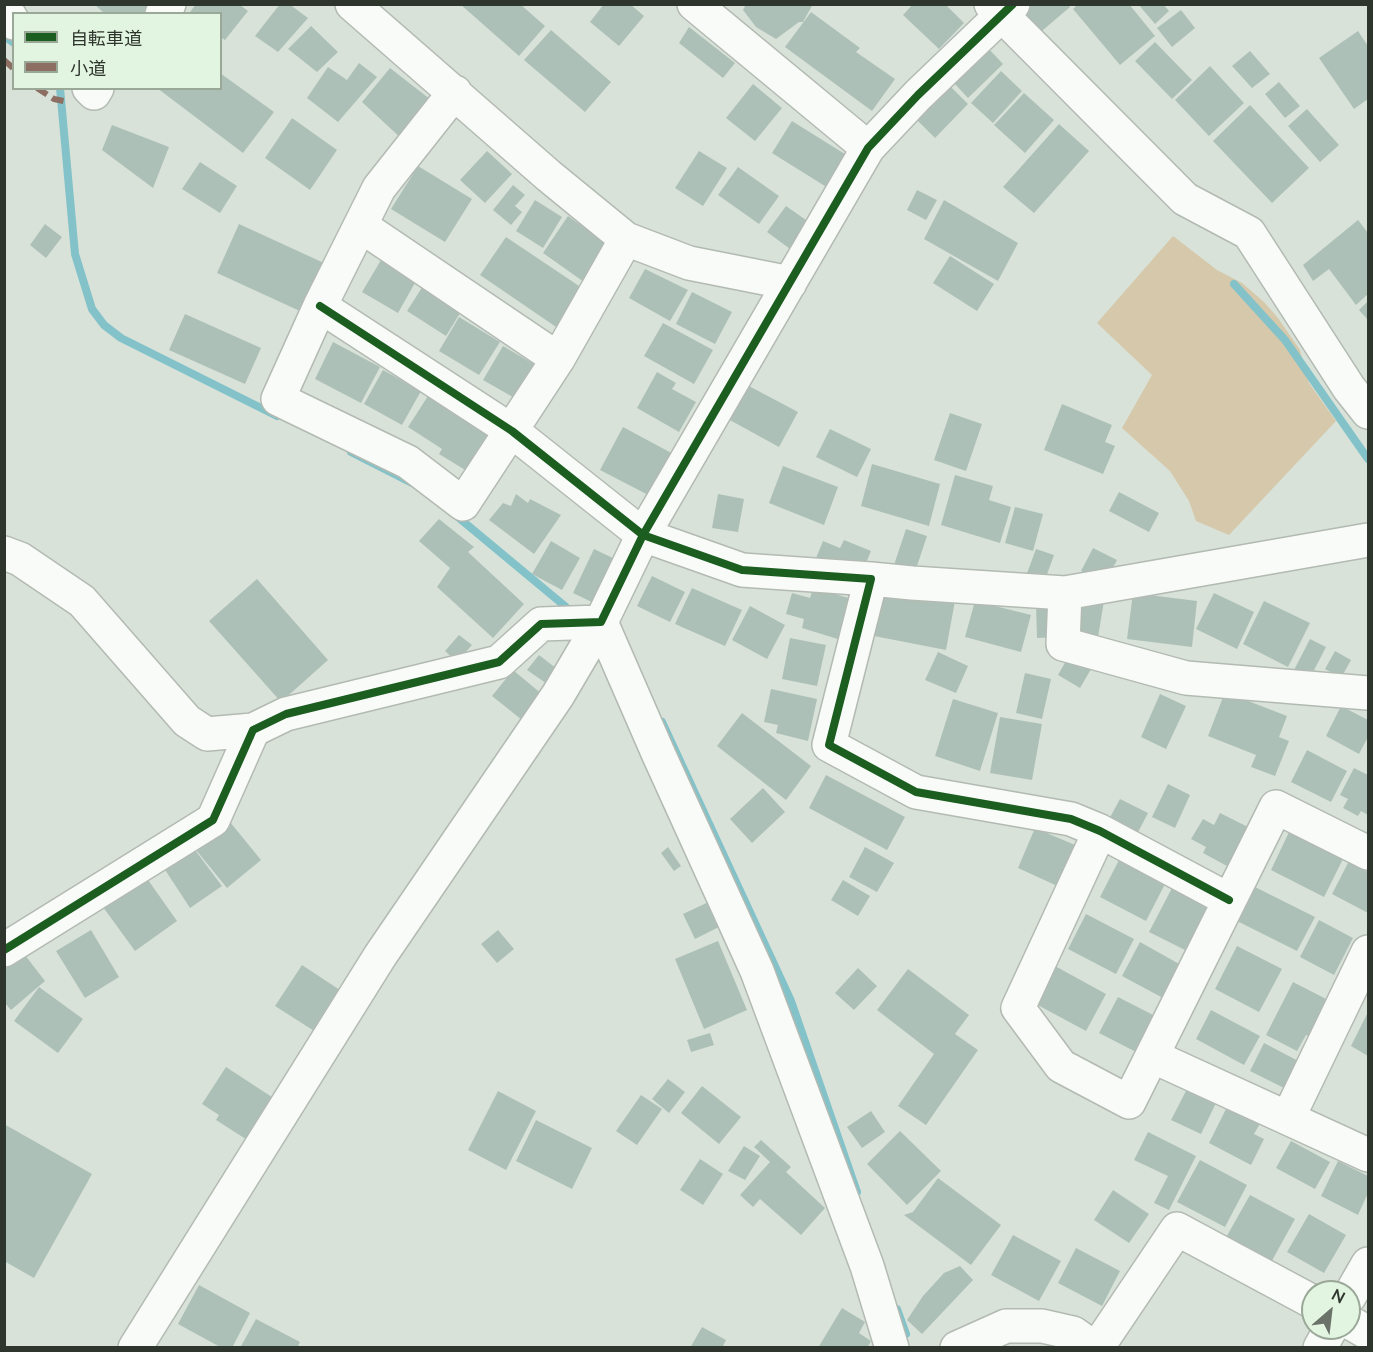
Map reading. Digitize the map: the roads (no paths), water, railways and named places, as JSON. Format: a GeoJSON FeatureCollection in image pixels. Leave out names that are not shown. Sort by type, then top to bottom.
{"type":"FeatureCollection","features":[{"type":"Feature","properties":{"kind":"street"},"geometry":{"type":"LineString","coordinates":[[352,4],[549,176],[626,239],[689,264],[790,283]]}},
{"type":"Feature","properties":{"kind":"street"},"geometry":{"type":"LineString","coordinates":[[694,4],[868,148]]}},
{"type":"Feature","properties":{"kind":"street"},"geometry":{"type":"LineString","coordinates":[[135,1347],[380,956],[558,695],[601,622],[643,535],[868,148],[1002,8],[1185,199],[1249,233],[1349,388],[1368,412]]}},
{"type":"Feature","properties":{"kind":"street"},"geometry":{"type":"LineString","coordinates":[[455,92],[379,188],[320,306],[278,399],[408,462],[463,504],[558,359],[626,239]]}},
{"type":"Feature","properties":{"kind":"street"},"geometry":{"type":"LineString","coordinates":[[361,226],[558,359]]}},
{"type":"Feature","properties":{"kind":"street"},"geometry":{"type":"LineString","coordinates":[[320,306],[512,431],[643,535],[742,570],[1065,593],[1368,540]]}},
{"type":"Feature","properties":{"kind":"street"},"geometry":{"type":"LineString","coordinates":[[4,553],[20,559],[82,601],[187,721],[207,734],[253,730],[286,714],[499,662],[541,624],[601,622]]}},
{"type":"Feature","properties":{"kind":"street"},"geometry":{"type":"LineString","coordinates":[[871,579],[829,745],[916,792],[1071,819],[1100,831],[1230,900]]}},
{"type":"Feature","properties":{"kind":"street"},"geometry":{"type":"LineString","coordinates":[[1065,593],[1062,644],[1186,678],[1368,693]]}},
{"type":"Feature","properties":{"kind":"street"},"geometry":{"type":"LineString","coordinates":[[601,622],[757,971],[867,1266],[892,1347]]}},
{"type":"Feature","properties":{"kind":"street"},"geometry":{"type":"LineString","coordinates":[[4,950],[213,820],[253,730]]}},
{"type":"Feature","properties":{"kind":"street"},"geometry":{"type":"LineString","coordinates":[[1100,831],[1018,1008],[1061,1066],[1129,1102],[1276,807],[1368,853]]}},
{"type":"Feature","properties":{"kind":"street"},"geometry":{"type":"LineString","coordinates":[[1288,1119],[1368,952]]}},
{"type":"Feature","properties":{"kind":"street"},"geometry":{"type":"LineString","coordinates":[[1152,1056],[1368,1155]]}},
{"type":"Feature","properties":{"kind":"street"},"geometry":{"type":"LineString","coordinates":[[957,1347],[1006,1326],[1042,1326],[1073,1333],[1096,1347],[1177,1229],[1301,1296]]}},
{"type":"Feature","properties":{"kind":"street"},"geometry":{"type":"LineString","coordinates":[[1359,1280],[1368,1264]]}},
{"type":"Feature","properties":{"kind":"waterway"},"geometry":{"type":"LineString","coordinates":[[4,36],[12,42]]}},
{"type":"Feature","properties":{"kind":"waterway"},"geometry":{"type":"LineString","coordinates":[[60,90],[75,254],[92,309],[104,325],[121,338],[277,416]]}},
{"type":"Feature","properties":{"kind":"waterway"},"geometry":{"type":"LineString","coordinates":[[1234,284],[1285,340],[1368,459]]}},
{"type":"Feature","properties":{"kind":"waterway"},"geometry":{"type":"LineString","coordinates":[[351,452],[412,483]]}},
{"type":"Feature","properties":{"kind":"waterway"},"geometry":{"type":"LineString","coordinates":[[453,513],[566,607]]}},
{"type":"Feature","properties":{"kind":"waterway"},"geometry":{"type":"LineString","coordinates":[[662,722],[791,1001],[857,1192]]}},
{"type":"Feature","properties":{"kind":"waterway"},"geometry":{"type":"LineString","coordinates":[[897,1309],[906,1334]]}}]}
